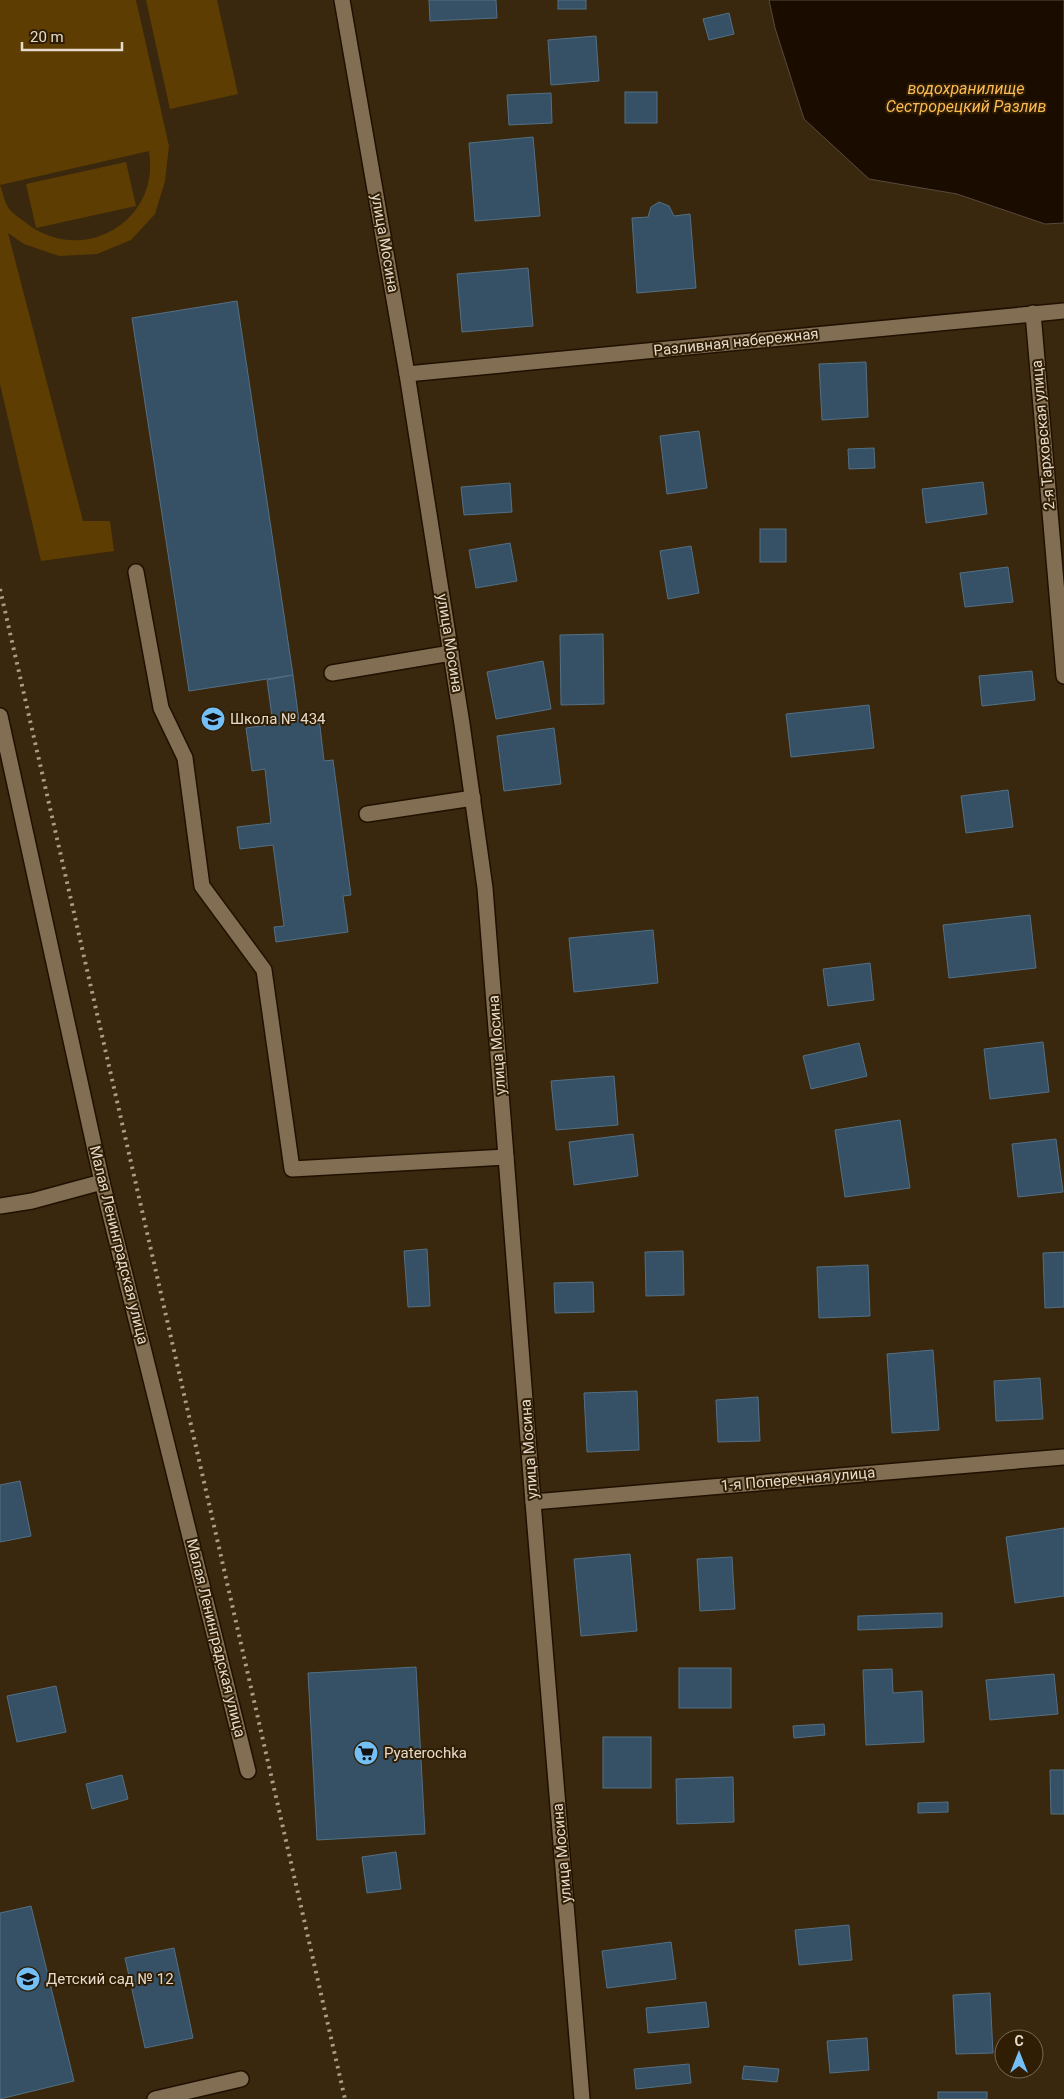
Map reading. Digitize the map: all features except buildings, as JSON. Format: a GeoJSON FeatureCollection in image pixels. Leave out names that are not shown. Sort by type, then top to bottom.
{"type":"FeatureCollection","features":[{"type":"Feature","properties":{"kind":"street","name":"улица Мосина"},"geometry":{"type":"LineString","coordinates":[[342,0],[408,374],[485,888],[582,2099]]}},
{"type":"Feature","properties":{"kind":"street","name":"Разливная набережная"},"geometry":{"type":"LineString","coordinates":[[408,374],[1033,312],[1064,311]]}},
{"type":"Feature","properties":{"kind":"street","name":"2-я Тарховская улица"},"geometry":{"type":"LineString","coordinates":[[1033,312],[1064,676]]}},
{"type":"Feature","properties":{"kind":"street"},"geometry":{"type":"LineString","coordinates":[[136,572],[162,708],[185,758],[202,886],[264,970],[292,1168],[506,1157]]}},
{"type":"Feature","properties":{"kind":"street"},"geometry":{"type":"LineString","coordinates":[[332,673],[451,654]]}},
{"type":"Feature","properties":{"kind":"street","name":"Малая Ленинградская улица"},"geometry":{"type":"LineString","coordinates":[[0,716],[102,1182],[248,1771]]}},
{"type":"Feature","properties":{"kind":"street"},"geometry":{"type":"LineString","coordinates":[[367,814],[472,798]]}},
{"type":"Feature","properties":{"kind":"street"},"geometry":{"type":"LineString","coordinates":[[0,1206],[32,1201],[102,1182]]}},
{"type":"Feature","properties":{"kind":"street","name":"1-я Поперечная улица"},"geometry":{"type":"LineString","coordinates":[[533,1502],[1064,1457]]}},
{"type":"Feature","properties":{"kind":"street"},"geometry":{"type":"LineString","coordinates":[[156,2099],[241,2079]]}},
{"type":"Feature","properties":{"kind":"shaded area"},"geometry":{"type":"Polygon","coordinates":[[[0,0],[136,0],[169,146],[165,181],[155,214],[131,240],[97,254],[59,256],[24,244],[8,233],[83,521],[110,521],[114,551],[41,561],[0,384],[0,0]],[[149,151],[0,185],[5,202],[11,211],[47,235],[69,240],[92,238],[112,230],[130,217],[142,199],[149,177],[149,151]]]}},
{"type":"Feature","properties":{"kind":"shaded area"},"geometry":{"type":"Polygon","coordinates":[[[146,0],[217,0],[238,94],[170,109],[146,0]]]}},
{"type":"Feature","properties":{"kind":"shaded area"},"geometry":{"type":"Polygon","coordinates":[[[126,162],[136,206],[36,228],[26,184],[126,162]]]}},
{"type":"Feature","properties":{"kind":"water","name":"водохранилище Сестрорецкий Разлив"},"geometry":{"type":"Polygon","coordinates":[[[769,0],[1064,0],[1064,223],[1045,224],[957,194],[869,179],[804,119],[775,28],[769,0]]]}},
{"type":"Feature","properties":{"kind":"railway"},"geometry":{"type":"LineString","coordinates":[[0,589],[345,2099]]}},
{"type":"Feature","properties":{"kind":"place","name":"Школа № 434"},"geometry":{"type":"Point","coordinates":[213,719]}},
{"type":"Feature","properties":{"kind":"place","name":"Pyaterochka"},"geometry":{"type":"Point","coordinates":[366,1753]}},
{"type":"Feature","properties":{"kind":"place","name":"Детский сад № 12"},"geometry":{"type":"Point","coordinates":[28,1979]}}]}
